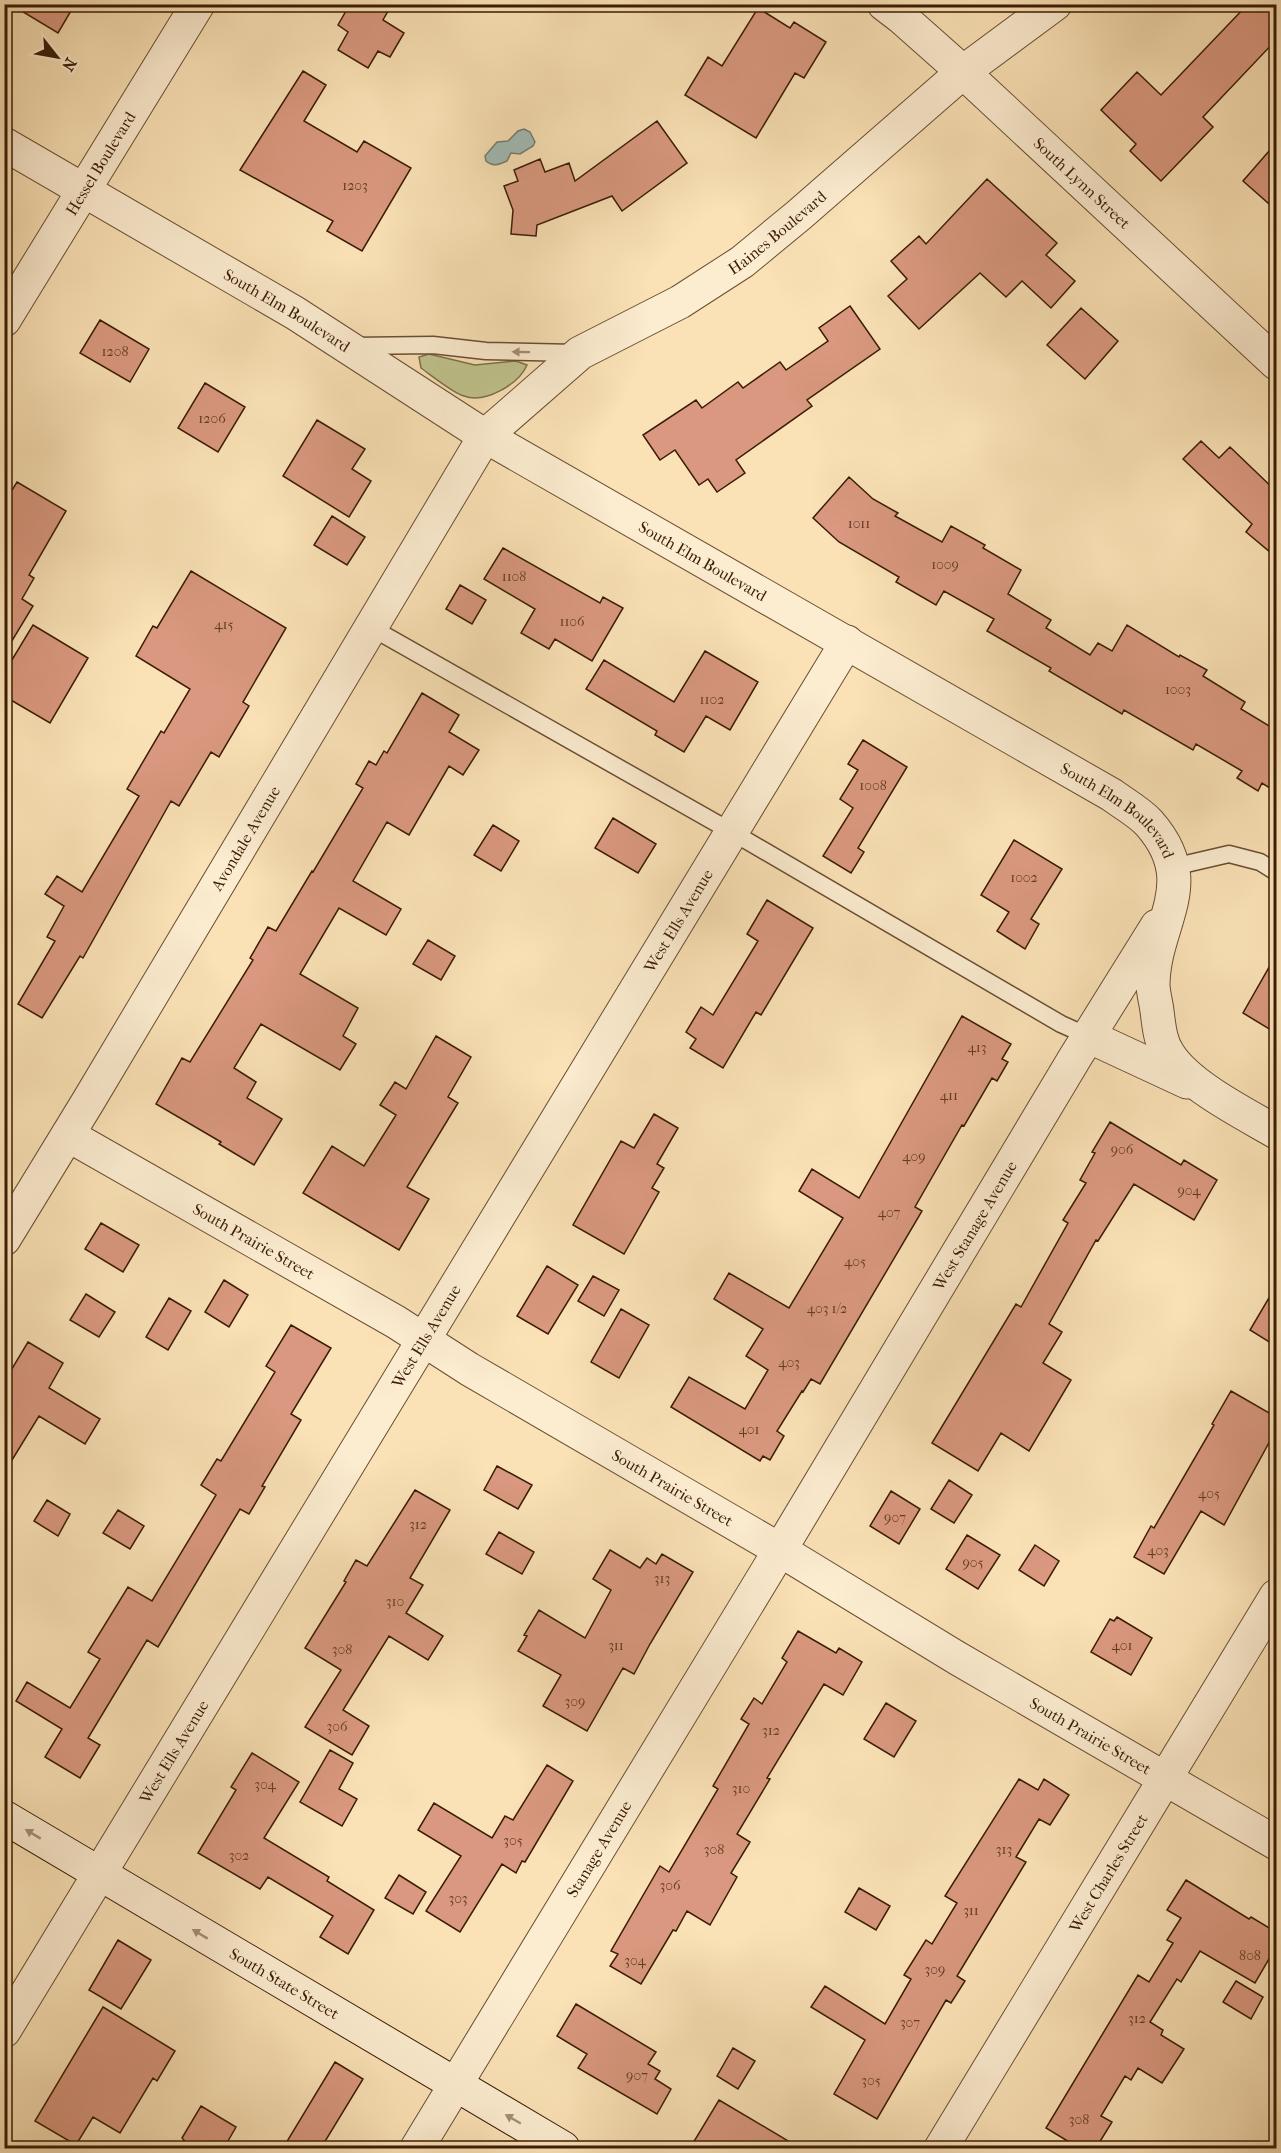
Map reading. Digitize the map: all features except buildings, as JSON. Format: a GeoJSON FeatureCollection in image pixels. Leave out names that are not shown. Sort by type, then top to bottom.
{"type":"FeatureCollection","features":[{"type":"Feature","properties":{"kind":"street","name":"Hessel Boulevard"},"geometry":{"type":"LineString","coordinates":[[4,320],[198,4]]}},
{"type":"Feature","properties":{"kind":"street","name":"South Lynn Street"},"geometry":{"type":"LineString","coordinates":[[884,4],[901,16],[963,72],[1276,363]]}},
{"type":"Feature","properties":{"kind":"street","name":"Haines Boulevard"},"geometry":{"type":"LineString","coordinates":[[485,436],[580,353],[680,302],[742,262],[963,72],[1055,4]]}},
{"type":"Feature","properties":{"kind":"street","name":"South Elm Boulevard"},"geometry":{"type":"LineString","coordinates":[[4,144],[295,313],[485,436],[1112,795],[1148,822],[1163,844],[1173,867],[1173,902],[1159,948],[1153,983],[1161,1040],[1169,1056],[1208,1092]]}},
{"type":"Feature","properties":{"kind":"street","name":"Avondale Avenue"},"geometry":{"type":"LineString","coordinates":[[4,1239],[68,1136],[485,436]]}},
{"type":"Feature","properties":{"kind":"street","name":"West Ells Avenue"},"geometry":{"type":"LineString","coordinates":[[4,2031],[847,642]]}},
{"type":"Feature","properties":{"kind":"street","name":"West Stanage Avenue"},"geometry":{"type":"LineString","coordinates":[[780,1550],[1088,1036],[1173,902]]}},
{"type":"Feature","properties":{"kind":"street","name":"South Elm Boulevard"},"geometry":{"type":"LineString","coordinates":[[1088,1036],[1208,1092],[1276,1132]]}},
{"type":"Feature","properties":{"kind":"street","name":"South Prairie Street"},"geometry":{"type":"LineString","coordinates":[[68,1136],[396,1322],[469,1369],[780,1550],[957,1658],[1276,1843]]}},
{"type":"Feature","properties":{"kind":"street","name":"Stanage Avenue"},"geometry":{"type":"LineString","coordinates":[[417,2148],[780,1550]]}},
{"type":"Feature","properties":{"kind":"street","name":"West Charles Street"},"geometry":{"type":"LineString","coordinates":[[941,2148],[1276,1596]]}},
{"type":"Feature","properties":{"kind":"street","name":"South State Street"},"geometry":{"type":"LineString","coordinates":[[4,1817],[563,2148]]}},
{"type":"Feature","properties":{"kind":"lane"},"geometry":{"type":"LineString","coordinates":[[346,346],[433,345],[486,351],[580,353]]}},
{"type":"Feature","properties":{"kind":"lane"},"geometry":{"type":"LineString","coordinates":[[372,628],[732,832],[1061,1024],[1088,1036]]}},
{"type":"Feature","properties":{"kind":"lane"},"geometry":{"type":"LineString","coordinates":[[1173,867],[1229,854],[1260,862],[1276,872]]}},
{"type":"Feature","properties":{"kind":"green space"},"geometry":{"type":"Polygon","coordinates":[[[429,354],[475,365],[516,361],[527,365],[517,379],[500,391],[472,398],[442,384],[421,368],[419,357],[429,354]]]}},
{"type":"Feature","properties":{"kind":"water"},"geometry":{"type":"Polygon","coordinates":[[[524,129],[530,132],[535,142],[533,146],[520,154],[511,153],[507,161],[501,164],[493,165],[486,161],[485,156],[497,142],[508,141],[518,131],[524,129]]]}}]}
